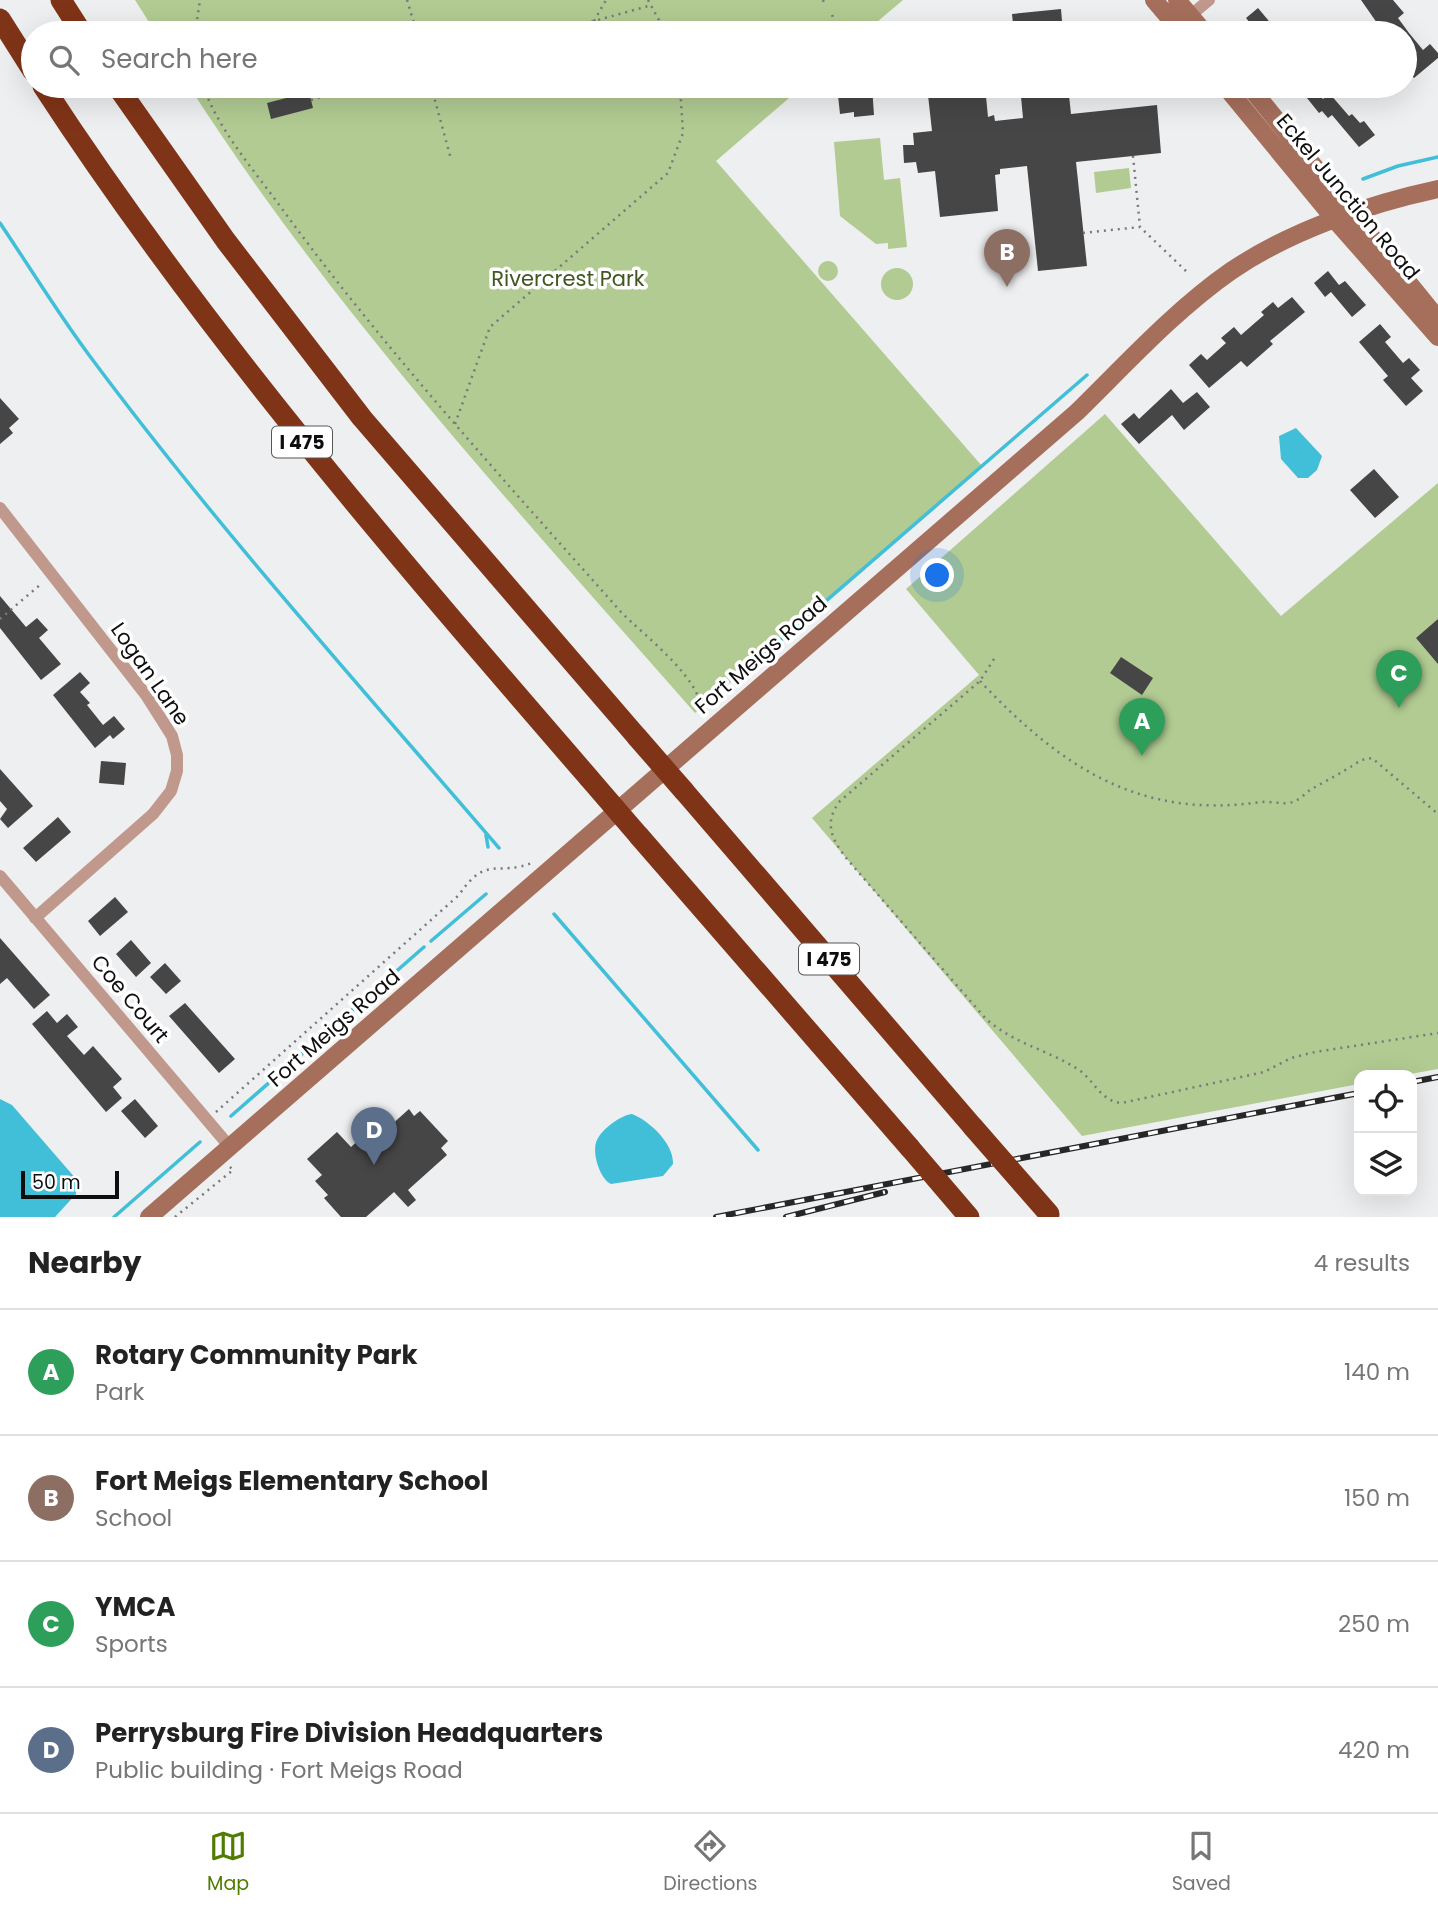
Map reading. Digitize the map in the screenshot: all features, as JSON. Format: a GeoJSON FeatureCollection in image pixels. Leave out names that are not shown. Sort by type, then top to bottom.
{"type":"FeatureCollection","features":[{"type":"Feature","properties":{"kind":"highway"},"geometry":{"type":"LineString","coordinates":[[61,0],[74,21]]}},
{"type":"Feature","properties":{"kind":"highway"},"geometry":{"type":"LineString","coordinates":[[0,19],[21,52]]}},
{"type":"Feature","properties":{"kind":"highway","name":"I 475"},"geometry":{"type":"LineString","coordinates":[[51,98],[144,234],[296,435],[969,1217]]}},
{"type":"Feature","properties":{"kind":"highway","name":"I 475"},"geometry":{"type":"LineString","coordinates":[[125,98],[226,241],[345,397],[1050,1215]]}},
{"type":"Feature","properties":{"kind":"street"},"geometry":{"type":"LineString","coordinates":[[1154,0],[1178,21]]}},
{"type":"Feature","properties":{"kind":"street"},"geometry":{"type":"LineString","coordinates":[[1177,0],[1182,21]]}},
{"type":"Feature","properties":{"kind":"street"},"geometry":{"type":"LineString","coordinates":[[1187,21],[1209,0]]}},
{"type":"Feature","properties":{"kind":"street","name":"Eckel Junction Road"},"geometry":{"type":"LineString","coordinates":[[1235,98],[1336,221],[1438,337]]}},
{"type":"Feature","properties":{"kind":"street","name":"Eckel Junction Road"},"geometry":{"type":"LineString","coordinates":[[1259,98],[1438,319]]}},
{"type":"Feature","properties":{"kind":"street","name":"Fort Meigs Road"},"geometry":{"type":"LineString","coordinates":[[149,1217],[1077,412],[1200,295],[1253,257],[1355,214],[1438,189]]}},
{"type":"Feature","properties":{"kind":"street","name":"Logan Lane"},"geometry":{"type":"LineString","coordinates":[[0,508],[146,695],[167,727],[177,755],[177,771],[171,791],[153,814],[35,918]]}},
{"type":"Feature","properties":{"kind":"street","name":"Coe Court"},"geometry":{"type":"LineString","coordinates":[[0,876],[230,1147]]}},
{"type":"Feature","properties":{"kind":"path"},"geometry":{"type":"LineString","coordinates":[[197,21],[200,0]]}},
{"type":"Feature","properties":{"kind":"path"},"geometry":{"type":"LineString","coordinates":[[407,0],[413,21]]}},
{"type":"Feature","properties":{"kind":"path"},"geometry":{"type":"LineString","coordinates":[[594,21],[606,0]]}},
{"type":"Feature","properties":{"kind":"path"},"geometry":{"type":"LineString","coordinates":[[648,0],[660,21]]}},
{"type":"Feature","properties":{"kind":"path"},"geometry":{"type":"LineString","coordinates":[[594,21],[652,5]]}},
{"type":"Feature","properties":{"kind":"path"},"geometry":{"type":"LineString","coordinates":[[832,15],[835,21]]}},
{"type":"Feature","properties":{"kind":"path"},"geometry":{"type":"LineString","coordinates":[[208,98],[220,124],[355,308],[639,632],[656,644],[693,686],[701,703],[699,720]]}},
{"type":"Feature","properties":{"kind":"path"},"geometry":{"type":"LineString","coordinates":[[311,100],[318,98]]}},
{"type":"Feature","properties":{"kind":"path"},"geometry":{"type":"LineString","coordinates":[[434,98],[451,159]]}},
{"type":"Feature","properties":{"kind":"path"},"geometry":{"type":"LineString","coordinates":[[455,424],[490,327],[668,173],[683,133],[681,98]]}},
{"type":"Feature","properties":{"kind":"path"},"geometry":{"type":"LineString","coordinates":[[1133,156],[1140,227],[1186,271]]}},
{"type":"Feature","properties":{"kind":"path"},"geometry":{"type":"LineString","coordinates":[[1083,233],[1140,227]]}},
{"type":"Feature","properties":{"kind":"path"},"geometry":{"type":"LineString","coordinates":[[0,619],[41,584]]}},
{"type":"Feature","properties":{"kind":"path"},"geometry":{"type":"LineString","coordinates":[[994,659],[980,681],[847,794],[836,807],[830,823],[835,843],[847,859],[986,1019],[1002,1032],[1079,1069],[1108,1100],[1122,1103],[1264,1072],[1307,1053],[1438,1033]]}},
{"type":"Feature","properties":{"kind":"path"},"geometry":{"type":"LineString","coordinates":[[980,681],[1023,726],[1057,752],[1094,776],[1149,797],[1208,806],[1277,800],[1292,802],[1360,760],[1372,758],[1438,814]]}},
{"type":"Feature","properties":{"kind":"path"},"geometry":{"type":"LineString","coordinates":[[215,1113],[459,895],[471,877],[491,869],[517,868],[542,857]]}},
{"type":"Feature","properties":{"kind":"path"},"geometry":{"type":"LineString","coordinates":[[175,1217],[233,1170]]}},
{"type":"Feature","properties":{"kind":"green space"},"geometry":{"type":"Polygon","coordinates":[[[135,0],[903,0],[878,21],[148,21],[135,0]]]}},
{"type":"Feature","properties":{"kind":"green space","name":"Rivercrest Park"},"geometry":{"type":"Polygon","coordinates":[[[197,98],[789,98],[716,161],[982,466],[695,713],[430,409],[304,251],[197,98]]]}},
{"type":"Feature","properties":{"kind":"green space"},"geometry":{"type":"Polygon","coordinates":[[[880,138],[884,180],[900,178],[907,247],[888,249],[888,243],[876,244],[840,216],[834,142],[880,138]]]}},
{"type":"Feature","properties":{"kind":"green space"},"geometry":{"type":"Polygon","coordinates":[[[1129,168],[1131,188],[1096,193],[1094,172],[1129,168]]]}},
{"type":"Feature","properties":{"kind":"green space"},"geometry":{"type":"Polygon","coordinates":[[[824,261],[832,261],[838,271],[832,281],[824,281],[818,275],[818,267],[824,261]]]}},
{"type":"Feature","properties":{"kind":"green space"},"geometry":{"type":"Polygon","coordinates":[[[897,268],[909,272],[913,284],[909,296],[897,300],[885,296],[881,284],[885,272],[897,268]]]}},
{"type":"Feature","properties":{"kind":"green space"},"geometry":{"type":"Polygon","coordinates":[[[1105,414],[1281,616],[1438,483],[1438,1069],[1417,1073],[1417,1070],[1354,1070],[1354,1085],[1082,1136],[812,818],[979,675],[906,589],[1105,414]]]}},
{"type":"Feature","properties":{"kind":"water"},"geometry":{"type":"Polygon","coordinates":[[[1296,428],[1322,456],[1317,470],[1308,478],[1298,478],[1281,459],[1279,436],[1296,428]]]}},
{"type":"Feature","properties":{"kind":"water"},"geometry":{"type":"Polygon","coordinates":[[[0,1099],[12,1105],[77,1180],[76,1194],[55,1217],[0,1217],[0,1099]]]}},
{"type":"Feature","properties":{"kind":"water"},"geometry":{"type":"Polygon","coordinates":[[[632,1114],[660,1134],[670,1149],[673,1164],[663,1176],[611,1184],[600,1171],[595,1145],[607,1127],[632,1114]]]}},
{"type":"Feature","properties":{"kind":"building"},"geometry":{"type":"Polygon","coordinates":[[[1361,0],[1393,0],[1404,13],[1398,18],[1400,21],[1376,21],[1361,0]]]}},
{"type":"Feature","properties":{"kind":"building"},"geometry":{"type":"Polygon","coordinates":[[[1258,8],[1269,21],[1248,21],[1246,18],[1258,8]]]}},
{"type":"Feature","properties":{"kind":"building"},"geometry":{"type":"Polygon","coordinates":[[[1061,9],[1062,21],[1013,21],[1012,14],[1061,9]]]}},
{"type":"Feature","properties":{"kind":"building"},"geometry":{"type":"Polygon","coordinates":[[[1417,43],[1423,50],[1430,44],[1438,53],[1438,58],[1417,76],[1417,43]]]}},
{"type":"Feature","properties":{"kind":"building"},"geometry":{"type":"Polygon","coordinates":[[[286,98],[310,98],[313,108],[271,119],[267,103],[286,98]]]}},
{"type":"Feature","properties":{"kind":"building"},"geometry":{"type":"Polygon","coordinates":[[[838,98],[873,98],[874,115],[854,117],[854,112],[840,114],[838,98]]]}},
{"type":"Feature","properties":{"kind":"building"},"geometry":{"type":"Polygon","coordinates":[[[928,98],[986,98],[988,117],[994,115],[995,121],[1023,118],[1021,98],[1069,98],[1071,114],[1157,105],[1161,153],[1076,162],[1087,266],[1038,271],[1027,166],[1000,169],[1000,174],[995,175],[998,211],[940,217],[935,171],[918,173],[916,162],[904,163],[903,145],[914,145],[913,133],[932,131],[928,98]]]}},
{"type":"Feature","properties":{"kind":"building"},"geometry":{"type":"Polygon","coordinates":[[[1307,98],[1333,98],[1349,116],[1352,114],[1360,123],[1364,121],[1375,135],[1359,147],[1332,115],[1328,118],[1322,111],[1319,113],[1307,98]]]}},
{"type":"Feature","properties":{"kind":"building"},"geometry":{"type":"Polygon","coordinates":[[[1328,271],[1339,285],[1345,281],[1366,305],[1352,317],[1331,292],[1325,297],[1314,283],[1328,271]]]}},
{"type":"Feature","properties":{"kind":"building"},"geometry":{"type":"Polygon","coordinates":[[[1292,297],[1305,312],[1270,341],[1273,344],[1247,367],[1241,361],[1209,388],[1189,365],[1201,354],[1207,360],[1226,343],[1221,338],[1234,327],[1241,335],[1264,315],[1261,312],[1273,302],[1278,308],[1292,297]]]}},
{"type":"Feature","properties":{"kind":"building"},"geometry":{"type":"Polygon","coordinates":[[[1380,324],[1391,337],[1385,342],[1403,363],[1409,358],[1420,370],[1411,378],[1423,391],[1406,406],[1383,380],[1388,376],[1359,342],[1380,324]]]}},
{"type":"Feature","properties":{"kind":"building"},"geometry":{"type":"Polygon","coordinates":[[[1171,389],[1183,403],[1197,392],[1210,407],[1184,430],[1172,415],[1139,444],[1121,424],[1134,413],[1139,419],[1171,389]]]}},
{"type":"Feature","properties":{"kind":"building"},"geometry":{"type":"Polygon","coordinates":[[[0,398],[19,419],[9,428],[13,433],[0,444],[0,398]]]}},
{"type":"Feature","properties":{"kind":"building"},"geometry":{"type":"Polygon","coordinates":[[[1374,469],[1399,497],[1375,518],[1350,490],[1374,469]]]}},
{"type":"Feature","properties":{"kind":"building"},"geometry":{"type":"Polygon","coordinates":[[[0,596],[26,627],[37,618],[48,630],[39,638],[61,664],[41,680],[0,628],[0,596]]]}},
{"type":"Feature","properties":{"kind":"building"},"geometry":{"type":"Polygon","coordinates":[[[1438,619],[1438,664],[1416,638],[1438,619]]]}},
{"type":"Feature","properties":{"kind":"building"},"geometry":{"type":"Polygon","coordinates":[[[1121,657],[1153,678],[1142,695],[1110,673],[1121,657]]]}},
{"type":"Feature","properties":{"kind":"building"},"geometry":{"type":"Polygon","coordinates":[[[80,672],[90,683],[80,692],[90,703],[87,705],[103,725],[114,716],[125,729],[113,739],[110,735],[95,748],[53,695],[80,672]]]}},
{"type":"Feature","properties":{"kind":"building"},"geometry":{"type":"Polygon","coordinates":[[[101,761],[126,763],[124,785],[99,783],[101,761]]]}},
{"type":"Feature","properties":{"kind":"building"},"geometry":{"type":"Polygon","coordinates":[[[0,769],[33,806],[8,828],[0,819],[7,809],[0,801],[0,769]]]}},
{"type":"Feature","properties":{"kind":"building"},"geometry":{"type":"Polygon","coordinates":[[[58,817],[71,832],[36,862],[23,848],[58,817]]]}},
{"type":"Feature","properties":{"kind":"building"},"geometry":{"type":"Polygon","coordinates":[[[115,897],[128,912],[100,936],[88,921],[115,897]]]}},
{"type":"Feature","properties":{"kind":"building"},"geometry":{"type":"Polygon","coordinates":[[[0,938],[50,995],[34,1009],[7,978],[0,984],[0,938]]]}},
{"type":"Feature","properties":{"kind":"building"},"geometry":{"type":"Polygon","coordinates":[[[131,940],[151,963],[136,977],[116,954],[131,940]]]}},
{"type":"Feature","properties":{"kind":"building"},"geometry":{"type":"Polygon","coordinates":[[[165,963],[181,981],[166,994],[150,977],[165,963]]]}},
{"type":"Feature","properties":{"kind":"building"},"geometry":{"type":"Polygon","coordinates":[[[185,1003],[235,1059],[219,1073],[169,1016],[185,1003]]]}},
{"type":"Feature","properties":{"kind":"building"},"geometry":{"type":"Polygon","coordinates":[[[47,1011],[57,1023],[67,1014],[78,1027],[67,1036],[84,1055],[93,1046],[122,1079],[113,1087],[122,1098],[106,1112],[32,1024],[47,1011]]]}},
{"type":"Feature","properties":{"kind":"building"},"geometry":{"type":"Polygon","coordinates":[[[135,1099],[158,1126],[145,1138],[121,1111],[135,1099]]]}},
{"type":"Feature","properties":{"kind":"building"},"geometry":{"type":"Polygon","coordinates":[[[409,1109],[414,1116],[420,1111],[448,1141],[441,1148],[447,1155],[408,1190],[416,1200],[408,1207],[394,1192],[366,1217],[341,1217],[324,1198],[328,1195],[315,1181],[322,1175],[307,1159],[337,1132],[351,1147],[363,1136],[370,1144],[409,1109]]]}},
{"type":"Feature","properties":{"kind":"waterway"},"geometry":{"type":"LineString","coordinates":[[1363,179],[1398,166],[1438,157]]}},
{"type":"Feature","properties":{"kind":"waterway"},"geometry":{"type":"LineString","coordinates":[[0,223],[77,339],[137,419],[290,605],[499,848]]}},
{"type":"Feature","properties":{"kind":"waterway"},"geometry":{"type":"LineString","coordinates":[[752,665],[1087,375]]}},
{"type":"Feature","properties":{"kind":"waterway"},"geometry":{"type":"LineString","coordinates":[[486,835],[488,847]]}},
{"type":"Feature","properties":{"kind":"waterway"},"geometry":{"type":"LineString","coordinates":[[431,941],[486,894]]}},
{"type":"Feature","properties":{"kind":"waterway"},"geometry":{"type":"LineString","coordinates":[[554,914],[758,1150]]}},
{"type":"Feature","properties":{"kind":"waterway"},"geometry":{"type":"LineString","coordinates":[[231,1116],[424,947]]}},
{"type":"Feature","properties":{"kind":"waterway"},"geometry":{"type":"LineString","coordinates":[[114,1217],[200,1142]]}},
{"type":"Feature","properties":{"kind":"railway"},"geometry":{"type":"LineString","coordinates":[[1417,1081],[1438,1077]]}},
{"type":"Feature","properties":{"kind":"railway"},"geometry":{"type":"LineString","coordinates":[[716,1217],[1354,1094]]}},
{"type":"Feature","properties":{"kind":"railway"},"geometry":{"type":"LineString","coordinates":[[786,1217],[885,1192]]}},
{"type":"Feature","properties":{"kind":"place","name":"Fort Meigs Elementary School"},"geometry":{"type":"Point","coordinates":[1007,287]}},
{"type":"Feature","properties":{"kind":"place","name":"YMCA"},"geometry":{"type":"Point","coordinates":[1399,708]}},
{"type":"Feature","properties":{"kind":"place","name":"Rotary Community Park"},"geometry":{"type":"Point","coordinates":[1142,756]}},
{"type":"Feature","properties":{"kind":"place","name":"Perrysburg Fire Division Headquarters"},"geometry":{"type":"Point","coordinates":[374,1165]}}]}
